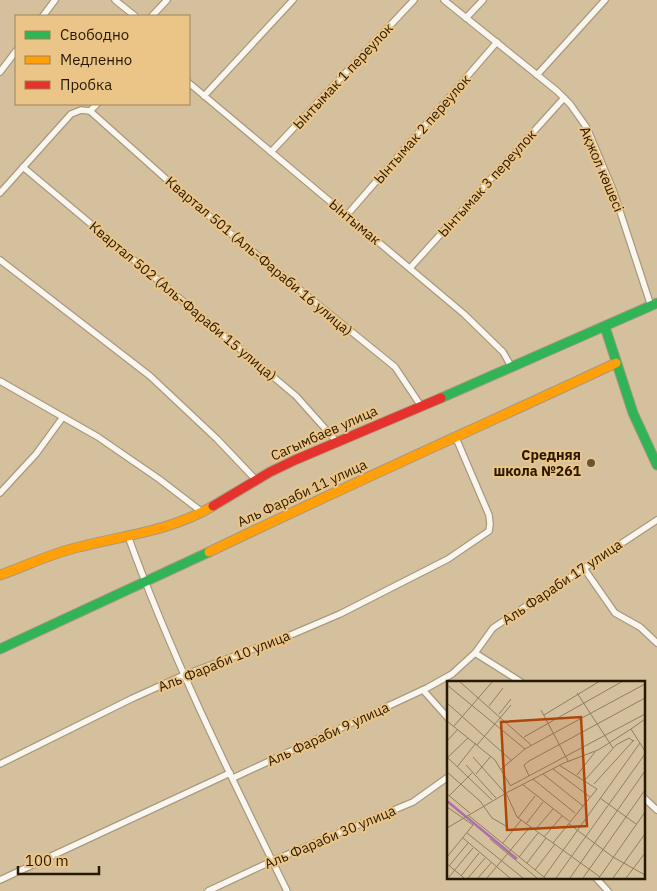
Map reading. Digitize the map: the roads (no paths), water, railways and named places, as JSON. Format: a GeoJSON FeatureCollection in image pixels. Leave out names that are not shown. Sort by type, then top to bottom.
{"type":"FeatureCollection","features":[{"type":"Feature","properties":{"kind":"street"},"geometry":{"type":"LineString","coordinates":[[44,15],[55,0]]}},
{"type":"Feature","properties":{"kind":"street"},"geometry":{"type":"LineString","coordinates":[[114,0],[134,15]]}},
{"type":"Feature","properties":{"kind":"street"},"geometry":{"type":"LineString","coordinates":[[153,15],[167,0]]}},
{"type":"Feature","properties":{"kind":"street"},"geometry":{"type":"LineString","coordinates":[[204,96],[293,0]]}},
{"type":"Feature","properties":{"kind":"street","name":"Ынтымак 1 переулок"},"geometry":{"type":"LineString","coordinates":[[271,152],[414,0]]}},
{"type":"Feature","properties":{"kind":"street","name":"Ақжол көшесі"},"geometry":{"type":"LineString","coordinates":[[444,0],[564,98],[587,128],[613,190],[654,305]]}},
{"type":"Feature","properties":{"kind":"street"},"geometry":{"type":"LineString","coordinates":[[466,18],[483,0]]}},
{"type":"Feature","properties":{"kind":"street"},"geometry":{"type":"LineString","coordinates":[[537,75],[605,0]]}},
{"type":"Feature","properties":{"kind":"street","name":"Ынтымак 2 переулок"},"geometry":{"type":"LineString","coordinates":[[347,215],[497,42]]}},
{"type":"Feature","properties":{"kind":"street"},"geometry":{"type":"LineString","coordinates":[[0,72],[15,52]]}},
{"type":"Feature","properties":{"kind":"street","name":"Ынтымак"},"geometry":{"type":"LineString","coordinates":[[190,84],[492,339],[503,352],[512,368]]}},
{"type":"Feature","properties":{"kind":"street","name":"Ынтымак 3 переулок"},"geometry":{"type":"LineString","coordinates":[[410,268],[564,98]]}},
{"type":"Feature","properties":{"kind":"street"},"geometry":{"type":"LineString","coordinates":[[0,193],[71,114],[81,110],[90,111],[96,105]]}},
{"type":"Feature","properties":{"kind":"street","name":"Квартал 501 (Аль-Фараби 16 улица)"},"geometry":{"type":"LineString","coordinates":[[90,111],[193,203],[395,367],[421,406]]}},
{"type":"Feature","properties":{"kind":"street","name":"Квартал 502 (Аль-Фараби 15 улица)"},"geometry":{"type":"LineString","coordinates":[[23,167],[296,396],[337,442]]}},
{"type":"Feature","properties":{"kind":"street"},"geometry":{"type":"LineString","coordinates":[[0,260],[150,376],[217,439],[256,480]]}},
{"type":"Feature","properties":{"kind":"street","name":"Сагымбаев улица"},"geometry":{"type":"LineString","coordinates":[[0,575],[77,547],[161,529],[202,512],[256,480],[295,460],[512,368],[654,305]]}},
{"type":"Feature","properties":{"kind":"street"},"geometry":{"type":"LineString","coordinates":[[606,327],[633,414],[657,465]]}},
{"type":"Feature","properties":{"kind":"street","name":"Аль Фараби 11 улица"},"geometry":{"type":"LineString","coordinates":[[0,649],[616,363]]}},
{"type":"Feature","properties":{"kind":"street"},"geometry":{"type":"LineString","coordinates":[[0,381],[98,437],[159,479],[202,512]]}},
{"type":"Feature","properties":{"kind":"street"},"geometry":{"type":"LineString","coordinates":[[0,493],[36,454],[63,418]]}},
{"type":"Feature","properties":{"kind":"street","name":"Аль Фараби 10 улица"},"geometry":{"type":"LineString","coordinates":[[0,764],[184,675],[293,634],[340,614],[448,559],[489,531],[489,515],[456,438]]}},
{"type":"Feature","properties":{"kind":"street","name":"Аль Фараби 17 улица"},"geometry":{"type":"LineString","coordinates":[[423,690],[452,674],[475,652],[493,628],[657,520]]}},
{"type":"Feature","properties":{"kind":"street"},"geometry":{"type":"LineString","coordinates":[[128,536],[144,582],[184,675],[287,891]]}},
{"type":"Feature","properties":{"kind":"street"},"geometry":{"type":"LineString","coordinates":[[583,568],[615,613],[640,627],[657,643]]}},
{"type":"Feature","properties":{"kind":"street"},"geometry":{"type":"LineString","coordinates":[[475,652],[519,681]]}},
{"type":"Feature","properties":{"kind":"street"},"geometry":{"type":"LineString","coordinates":[[423,690],[447,717]]}},
{"type":"Feature","properties":{"kind":"street","name":"Аль Фараби 9 улица"},"geometry":{"type":"LineString","coordinates":[[0,880],[423,690]]}},
{"type":"Feature","properties":{"kind":"street","name":"Аль Фараби 30 улица"},"geometry":{"type":"LineString","coordinates":[[208,891],[272,860],[406,805],[447,778]]}},
{"type":"Feature","properties":{"kind":"street"},"geometry":{"type":"LineString","coordinates":[[644,798],[657,810]]}},
{"type":"Feature","properties":{"kind":"street"},"geometry":{"type":"LineString","coordinates":[[596,878],[608,891]]}},
{"type":"Feature","properties":{"kind":"place","name":"Средняя школа №261"},"geometry":{"type":"Point","coordinates":[591,463]}}]}
